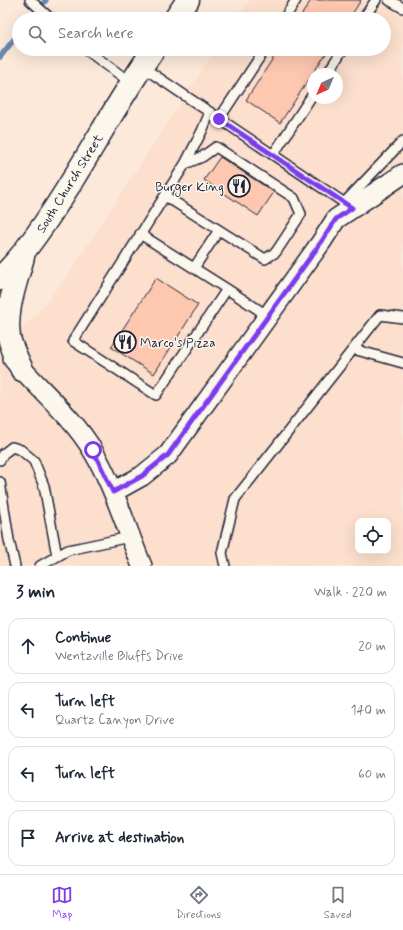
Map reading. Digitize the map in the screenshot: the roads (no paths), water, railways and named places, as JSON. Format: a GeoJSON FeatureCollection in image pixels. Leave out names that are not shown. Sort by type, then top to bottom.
{"type":"FeatureCollection","features":[{"type":"Feature","properties":{"kind":"main road"},"geometry":{"type":"LineString","coordinates":[[180,12],[188,0]]}},
{"type":"Feature","properties":{"kind":"main road","name":"South Church Street"},"geometry":{"type":"LineString","coordinates":[[0,279],[26,250],[55,208],[136,74],[149,56]]}},
{"type":"Feature","properties":{"kind":"main road"},"geometry":{"type":"LineString","coordinates":[[22,370],[9,339],[8,320],[12,296],[26,250]]}},
{"type":"Feature","properties":{"kind":"street"},"geometry":{"type":"LineString","coordinates":[[113,492],[142,476],[168,455],[336,219],[348,206],[403,174]]}},
{"type":"Feature","properties":{"kind":"street"},"geometry":{"type":"LineString","coordinates":[[0,344],[22,370],[73,424],[93,450],[113,492],[142,566]]}},
{"type":"Feature","properties":{"kind":"lane"},"geometry":{"type":"LineString","coordinates":[[30,0],[43,12]]}},
{"type":"Feature","properties":{"kind":"lane"},"geometry":{"type":"LineString","coordinates":[[288,12],[296,0]]}},
{"type":"Feature","properties":{"kind":"lane"},"geometry":{"type":"LineString","coordinates":[[368,12],[376,0]]}},
{"type":"Feature","properties":{"kind":"lane"},"geometry":{"type":"LineString","coordinates":[[389,0],[403,8]]}},
{"type":"Feature","properties":{"kind":"lane"},"geometry":{"type":"LineString","coordinates":[[99,56],[210,112],[348,206],[403,141]]}},
{"type":"Feature","properties":{"kind":"lane"},"geometry":{"type":"LineString","coordinates":[[219,119],[260,56]]}},
{"type":"Feature","properties":{"kind":"lane"},"geometry":{"type":"LineString","coordinates":[[331,68],[339,56]]}},
{"type":"Feature","properties":{"kind":"lane"},"geometry":{"type":"LineString","coordinates":[[273,155],[307,103]]}},
{"type":"Feature","properties":{"kind":"lane"},"geometry":{"type":"LineString","coordinates":[[210,112],[186,164],[73,341],[156,395],[227,289]]}},
{"type":"Feature","properties":{"kind":"lane"},"geometry":{"type":"LineString","coordinates":[[165,196],[265,259],[276,252],[301,214],[294,198],[216,146],[202,157],[186,164]]}},
{"type":"Feature","properties":{"kind":"lane"},"geometry":{"type":"LineString","coordinates":[[194,268],[219,230]]}},
{"type":"Feature","properties":{"kind":"lane"},"geometry":{"type":"LineString","coordinates":[[140,234],[268,316]]}},
{"type":"Feature","properties":{"kind":"lane"},"geometry":{"type":"LineString","coordinates":[[225,566],[222,553],[235,499],[380,315],[403,318]]}},
{"type":"Feature","properties":{"kind":"lane"},"geometry":{"type":"LineString","coordinates":[[353,349],[403,363]]}},
{"type":"Feature","properties":{"kind":"lane"},"geometry":{"type":"LineString","coordinates":[[1,456],[12,447],[21,450],[34,461],[44,486],[57,556]]}},
{"type":"Feature","properties":{"kind":"lane"},"geometry":{"type":"LineString","coordinates":[[0,482],[9,540],[15,566]]}},
{"type":"Feature","properties":{"kind":"lane"},"geometry":{"type":"LineString","coordinates":[[40,566],[68,550],[130,537]]}},
{"type":"Feature","properties":{"kind":"waterway"},"geometry":{"type":"LineString","coordinates":[[37,12],[46,0]]}},
{"type":"Feature","properties":{"kind":"waterway"},"geometry":{"type":"LineString","coordinates":[[0,57],[12,42]]}},
{"type":"Feature","properties":{"kind":"place","name":"Burger King"},"geometry":{"type":"Point","coordinates":[239,186]}},
{"type":"Feature","properties":{"kind":"place","name":"Marco's Pizza"},"geometry":{"type":"Point","coordinates":[125,342]}}]}
